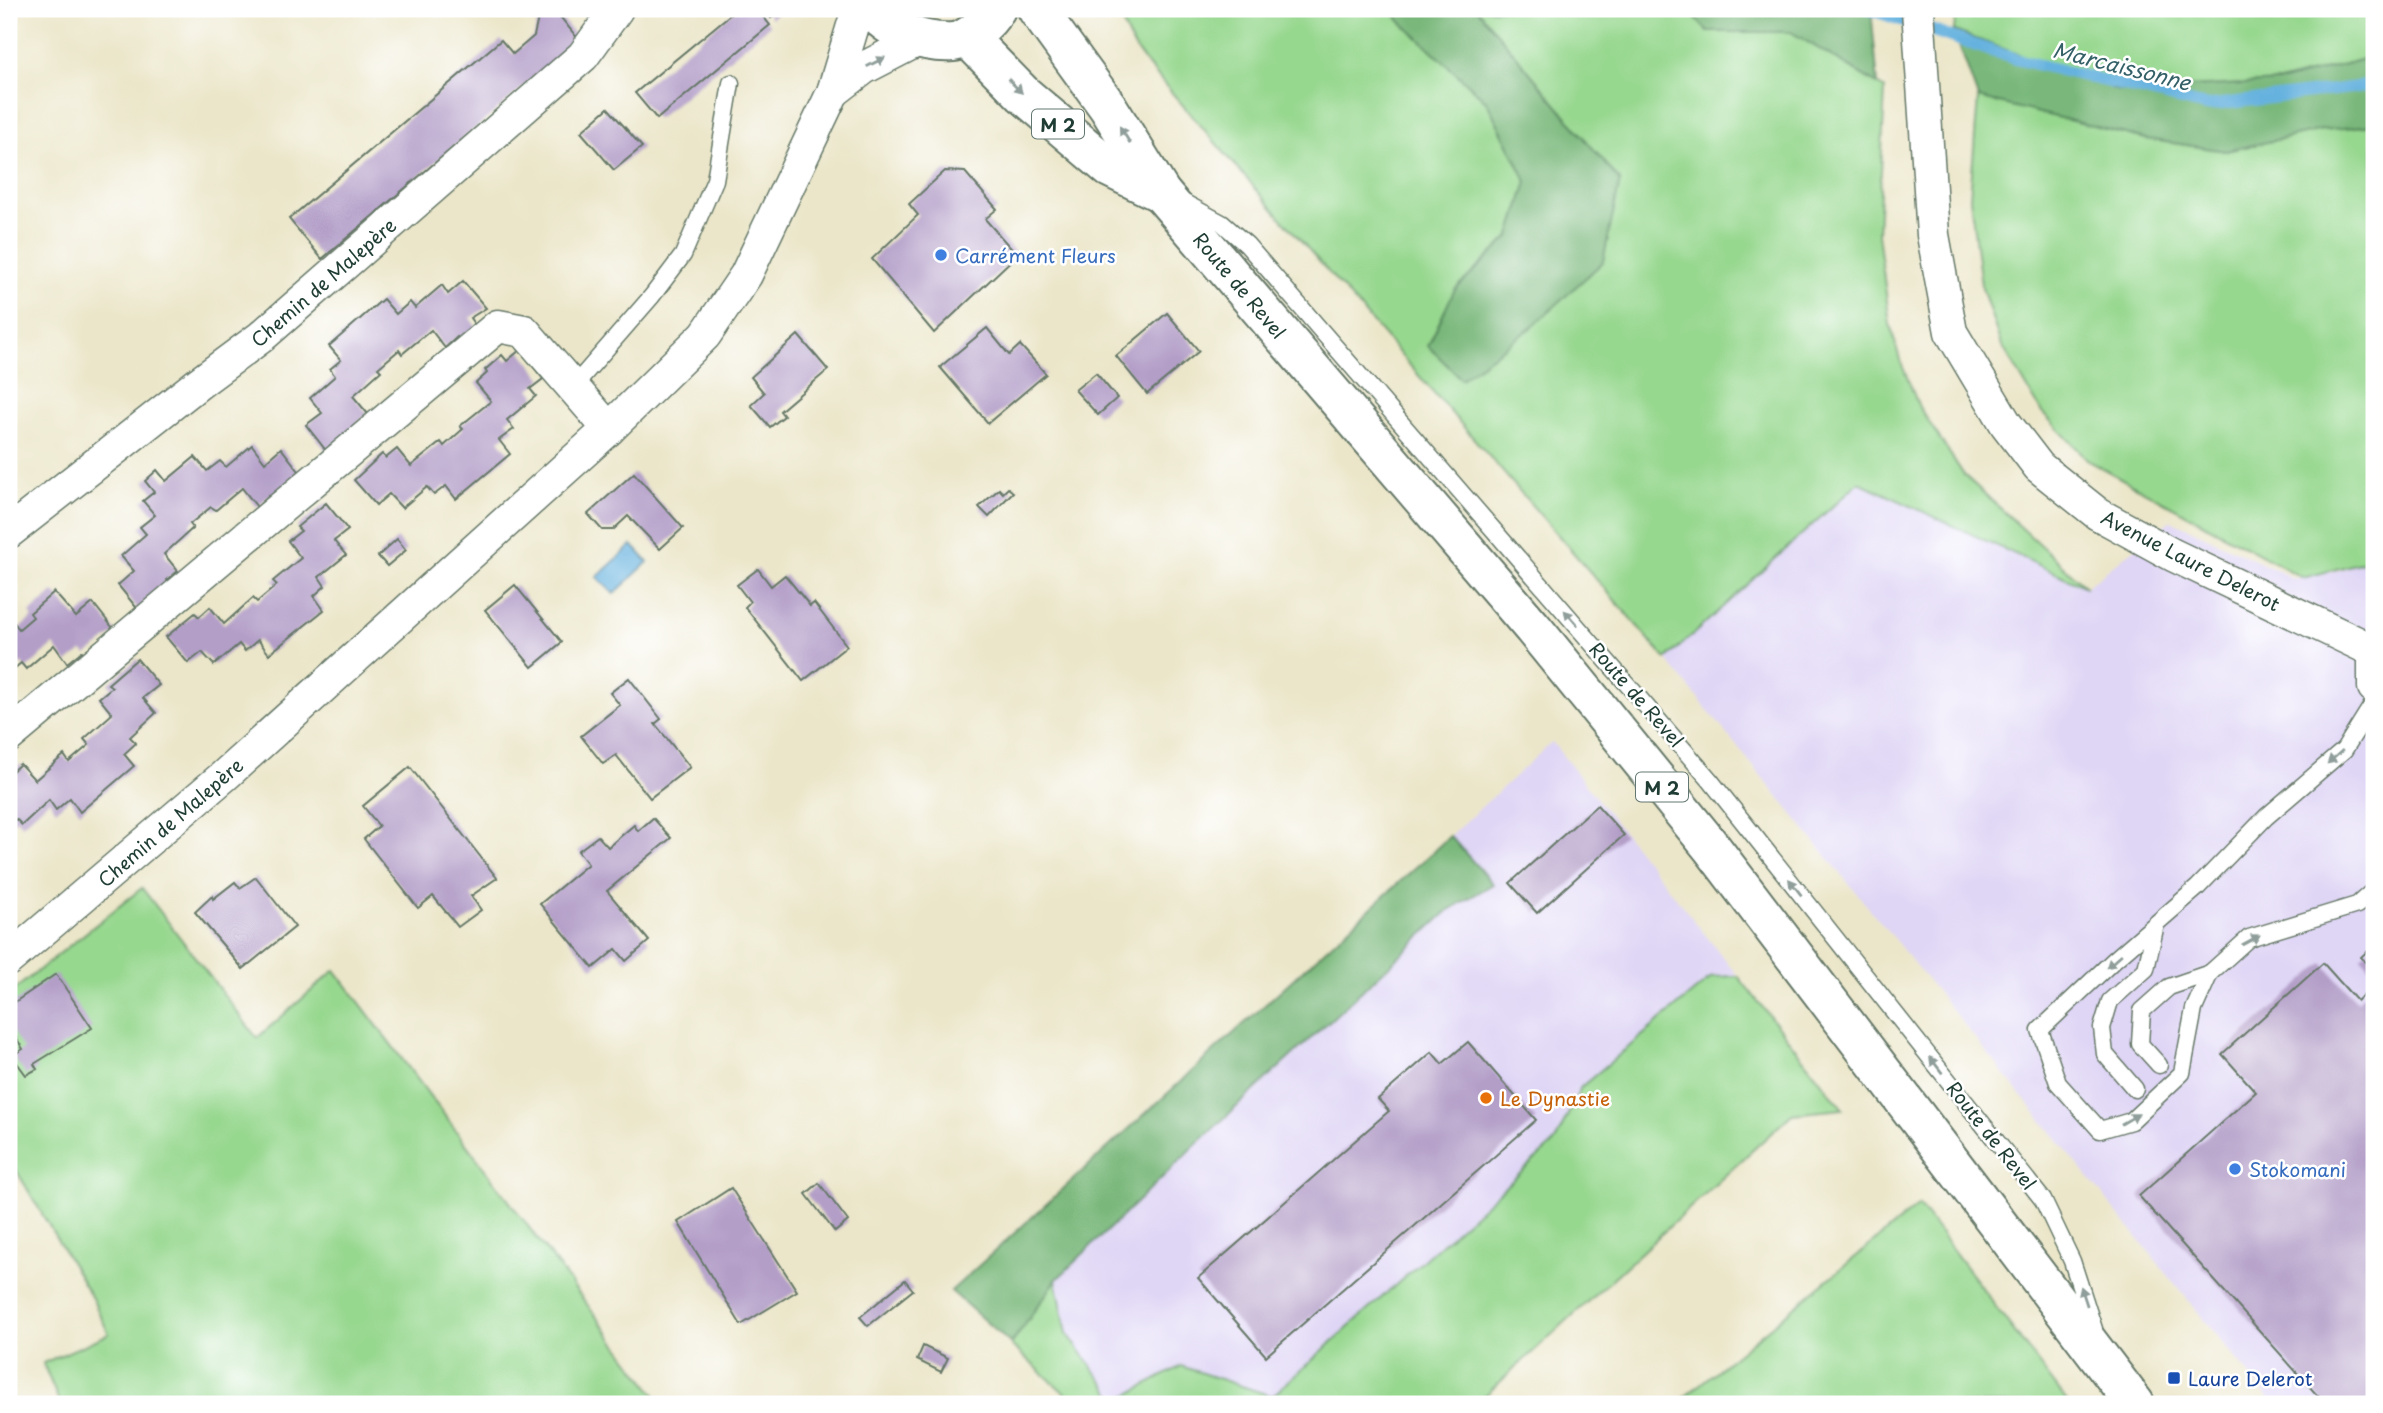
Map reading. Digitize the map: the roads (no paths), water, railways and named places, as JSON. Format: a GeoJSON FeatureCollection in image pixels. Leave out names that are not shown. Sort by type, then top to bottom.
{"type":"FeatureCollection","features":[{"type":"Feature","properties":{"kind":"main road"},"geometry":{"type":"LineString","coordinates":[[872,9],[898,30],[922,38],[954,42],[967,37],[996,9]]}},
{"type":"Feature","properties":{"kind":"main road","name":"Route de Revel"},"geometry":{"type":"LineString","coordinates":[[1037,9],[1108,107],[1161,193],[1533,628],[1703,837],[2135,1404]]}},
{"type":"Feature","properties":{"kind":"main road","name":"Route de Revel"},"geometry":{"type":"LineString","coordinates":[[967,37],[1023,94],[1110,168],[1161,193]]}},
{"type":"Feature","properties":{"kind":"street","name":"Chemin de Malepère"},"geometry":{"type":"LineString","coordinates":[[9,532],[261,337],[583,56],[617,9]]}},
{"type":"Feature","properties":{"kind":"street","name":"Chemin de Malepère"},"geometry":{"type":"LineString","coordinates":[[9,960],[224,776],[609,429],[705,335],[746,275],[834,92],[858,9]]}},
{"type":"Feature","properties":{"kind":"street","name":"Avenue Laure Delerot"},"geometry":{"type":"LineString","coordinates":[[1918,9],[1933,235],[1951,332],[2006,424],[2039,467],[2098,514],[2173,555],[2374,651]]}},
{"type":"Feature","properties":{"kind":"street","name":"Chemin de Malepère"},"geometry":{"type":"LineString","coordinates":[[834,92],[864,68],[922,38]]}},
{"type":"Feature","properties":{"kind":"street"},"geometry":{"type":"LineString","coordinates":[[9,736],[498,326],[524,331],[609,429]]}},
{"type":"Feature","properties":{"kind":"street"},"geometry":{"type":"LineString","coordinates":[[2374,662],[2374,687]]}},
{"type":"Feature","properties":{"kind":"lane"},"geometry":{"type":"LineString","coordinates":[[573,387],[653,296],[683,255],[715,180],[731,83]]}},
{"type":"Feature","properties":{"kind":"lane","name":"Route de Revel"},"geometry":{"type":"LineString","coordinates":[[1161,193],[1222,223],[1247,244],[1710,780],[2043,1200],[2072,1261],[2104,1361]]}},
{"type":"Feature","properties":{"kind":"lane"},"geometry":{"type":"LineString","coordinates":[[2210,973],[2194,1009],[2182,1073],[2131,1121],[2100,1130],[2058,1083],[2040,1030],[2197,888],[2266,817],[2344,750],[2374,702]]}},
{"type":"Feature","properties":{"kind":"lane"},"geometry":{"type":"LineString","coordinates":[[2159,1065],[2140,1044],[2142,1011],[2169,988],[2210,973],[2249,938],[2357,905],[2374,890]]}},
{"type":"Feature","properties":{"kind":"lane"},"geometry":{"type":"LineString","coordinates":[[2135,1089],[2105,1054],[2102,1028],[2110,1002],[2146,969],[2156,924]]}},
{"type":"Feature","properties":{"kind":"water"},"geometry":{"type":"Polygon","coordinates":[[[632,545],[648,562],[614,594],[597,577],[632,545]]]}},
{"type":"Feature","properties":{"kind":"waterway","name":"Marcaissonne"},"geometry":{"type":"LineString","coordinates":[[1869,9],[2015,59],[2206,106],[2374,85]]}},
{"type":"Feature","properties":{"kind":"place","name":"Carrément Fleurs"},"geometry":{"type":"Point","coordinates":[941,255]}},
{"type":"Feature","properties":{"kind":"place","name":"Le Dynastie"},"geometry":{"type":"Point","coordinates":[1486,1098]}},
{"type":"Feature","properties":{"kind":"place","name":"Stokomani"},"geometry":{"type":"Point","coordinates":[2235,1169]}},
{"type":"Feature","properties":{"kind":"place","name":"Laure Delerot"},"geometry":{"type":"Point","coordinates":[2174,1378]}}]}
